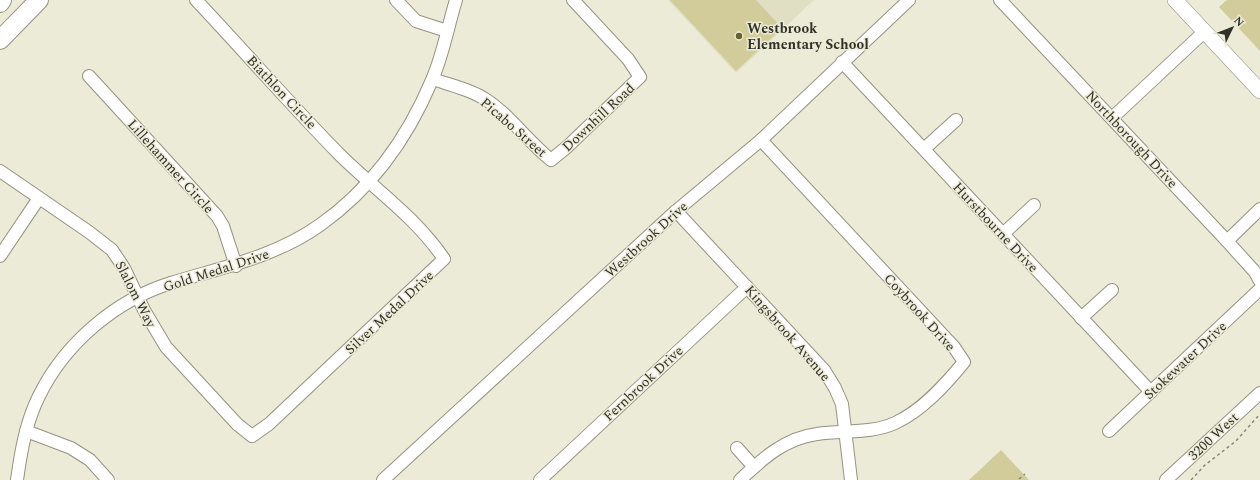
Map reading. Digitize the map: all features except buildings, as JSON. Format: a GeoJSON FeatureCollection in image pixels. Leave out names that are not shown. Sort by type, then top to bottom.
{"type":"FeatureCollection","features":[{"type":"Feature","properties":{"kind":"highway"},"geometry":{"type":"LineString","coordinates":[[0,40],[39,0]]}},
{"type":"Feature","properties":{"kind":"main road"},"geometry":{"type":"LineString","coordinates":[[1175,0],[1260,91]]}},
{"type":"Feature","properties":{"kind":"street","name":"Biathlon Circle"},"geometry":{"type":"LineString","coordinates":[[196,0],[340,154],[369,181]]}},
{"type":"Feature","properties":{"kind":"street"},"geometry":{"type":"LineString","coordinates":[[396,0],[416,21],[447,31]]}},
{"type":"Feature","properties":{"kind":"street","name":"Gold Medal Drive"},"geometry":{"type":"LineString","coordinates":[[17,480],[26,431],[39,396],[69,352],[104,318],[138,298],[170,284],[236,266],[293,242],[320,225],[343,206],[369,181],[394,150],[411,125],[433,79],[456,0]]}},
{"type":"Feature","properties":{"kind":"street","name":"Downhill Road"},"geometry":{"type":"LineString","coordinates":[[551,160],[567,147],[640,77],[628,59],[573,0]]}},
{"type":"Feature","properties":{"kind":"street","name":"Westbrook Drive"},"geometry":{"type":"LineString","coordinates":[[383,480],[676,211],[761,140],[909,0]]}},
{"type":"Feature","properties":{"kind":"street","name":"Northborough Drive"},"geometry":{"type":"LineString","coordinates":[[1000,0],[1227,241],[1255,272],[1260,281]]}},
{"type":"Feature","properties":{"kind":"street"},"geometry":{"type":"LineString","coordinates":[[1112,118],[1204,32]]}},
{"type":"Feature","properties":{"kind":"street","name":"Hurstbourne Drive"},"geometry":{"type":"LineString","coordinates":[[842,62],[1151,392]]}},
{"type":"Feature","properties":{"kind":"street","name":"Lillehammer Circle"},"geometry":{"type":"LineString","coordinates":[[90,76],[217,216],[223,226],[236,266]]}},
{"type":"Feature","properties":{"kind":"street","name":"Picabo Street"},"geometry":{"type":"LineString","coordinates":[[433,79],[484,98],[502,113],[535,147],[551,160]]}},
{"type":"Feature","properties":{"kind":"street"},"geometry":{"type":"LineString","coordinates":[[924,149],[956,120]]}},
{"type":"Feature","properties":{"kind":"street","name":"Coybrook Drive"},"geometry":{"type":"LineString","coordinates":[[740,480],[769,454],[799,438],[816,434],[877,429],[896,423],[925,402],[953,376],[964,362],[954,347],[761,140]]}},
{"type":"Feature","properties":{"kind":"street","name":"Slalom Way"},"geometry":{"type":"LineString","coordinates":[[0,171],[89,232],[112,250],[124,268],[138,298],[166,347],[237,424],[252,436]]}},
{"type":"Feature","properties":{"kind":"street","name":"Silver Medal Drive"},"geometry":{"type":"LineString","coordinates":[[252,436],[275,418],[444,259],[434,244],[409,218],[369,181]]}},
{"type":"Feature","properties":{"kind":"street"},"geometry":{"type":"LineString","coordinates":[[0,256],[39,198]]}},
{"type":"Feature","properties":{"kind":"street"},"geometry":{"type":"LineString","coordinates":[[1003,234],[1034,205]]}},
{"type":"Feature","properties":{"kind":"street"},"geometry":{"type":"LineString","coordinates":[[1227,241],[1260,209]]}},
{"type":"Feature","properties":{"kind":"street","name":"Kingsbrook Avenue"},"geometry":{"type":"LineString","coordinates":[[676,211],[824,370],[835,388],[842,404],[851,480]]}},
{"type":"Feature","properties":{"kind":"street","name":"Fernbrook Drive"},"geometry":{"type":"LineString","coordinates":[[540,480],[747,287]]}},
{"type":"Feature","properties":{"kind":"street","name":"Stokewater Drive"},"geometry":{"type":"LineString","coordinates":[[1109,431],[1260,289]]}},
{"type":"Feature","properties":{"kind":"street"},"geometry":{"type":"LineString","coordinates":[[1081,318],[1112,290]]}},
{"type":"Feature","properties":{"kind":"street","name":"3200 West"},"geometry":{"type":"LineString","coordinates":[[1166,480],[1260,393]]}},
{"type":"Feature","properties":{"kind":"street"},"geometry":{"type":"LineString","coordinates":[[26,431],[71,448],[90,460],[108,480]]}},
{"type":"Feature","properties":{"kind":"street"},"geometry":{"type":"LineString","coordinates":[[737,448],[754,467]]}},
{"type":"Feature","properties":{"kind":"path"},"geometry":{"type":"LineString","coordinates":[[1191,480],[1205,465],[1236,441],[1260,414]]}},
{"type":"Feature","properties":{"kind":"path"},"geometry":{"type":"LineString","coordinates":[[1019,479],[1026,474]]}},
{"type":"Feature","properties":{"kind":"shaded area","name":"Westbrook Elementary School"},"geometry":{"type":"Polygon","coordinates":[[[668,0],[814,0],[736,73],[668,0]]]}},
{"type":"Feature","properties":{"kind":"shaded area","name":"Westbrook Elementary School"},"geometry":{"type":"Polygon","coordinates":[[[670,0],[756,0],[782,28],[736,71],[670,0]]]}},
{"type":"Feature","properties":{"kind":"shaded area"},"geometry":{"type":"Polygon","coordinates":[[[1227,0],[1260,0],[1260,51],[1219,7],[1227,0]]]}},
{"type":"Feature","properties":{"kind":"shaded area"},"geometry":{"type":"Polygon","coordinates":[[[1001,450],[1029,480],[969,480],[1001,450]]]}},
{"type":"Feature","properties":{"kind":"place","name":"Westbrook Elementary School"},"geometry":{"type":"Point","coordinates":[739,36]}}]}
